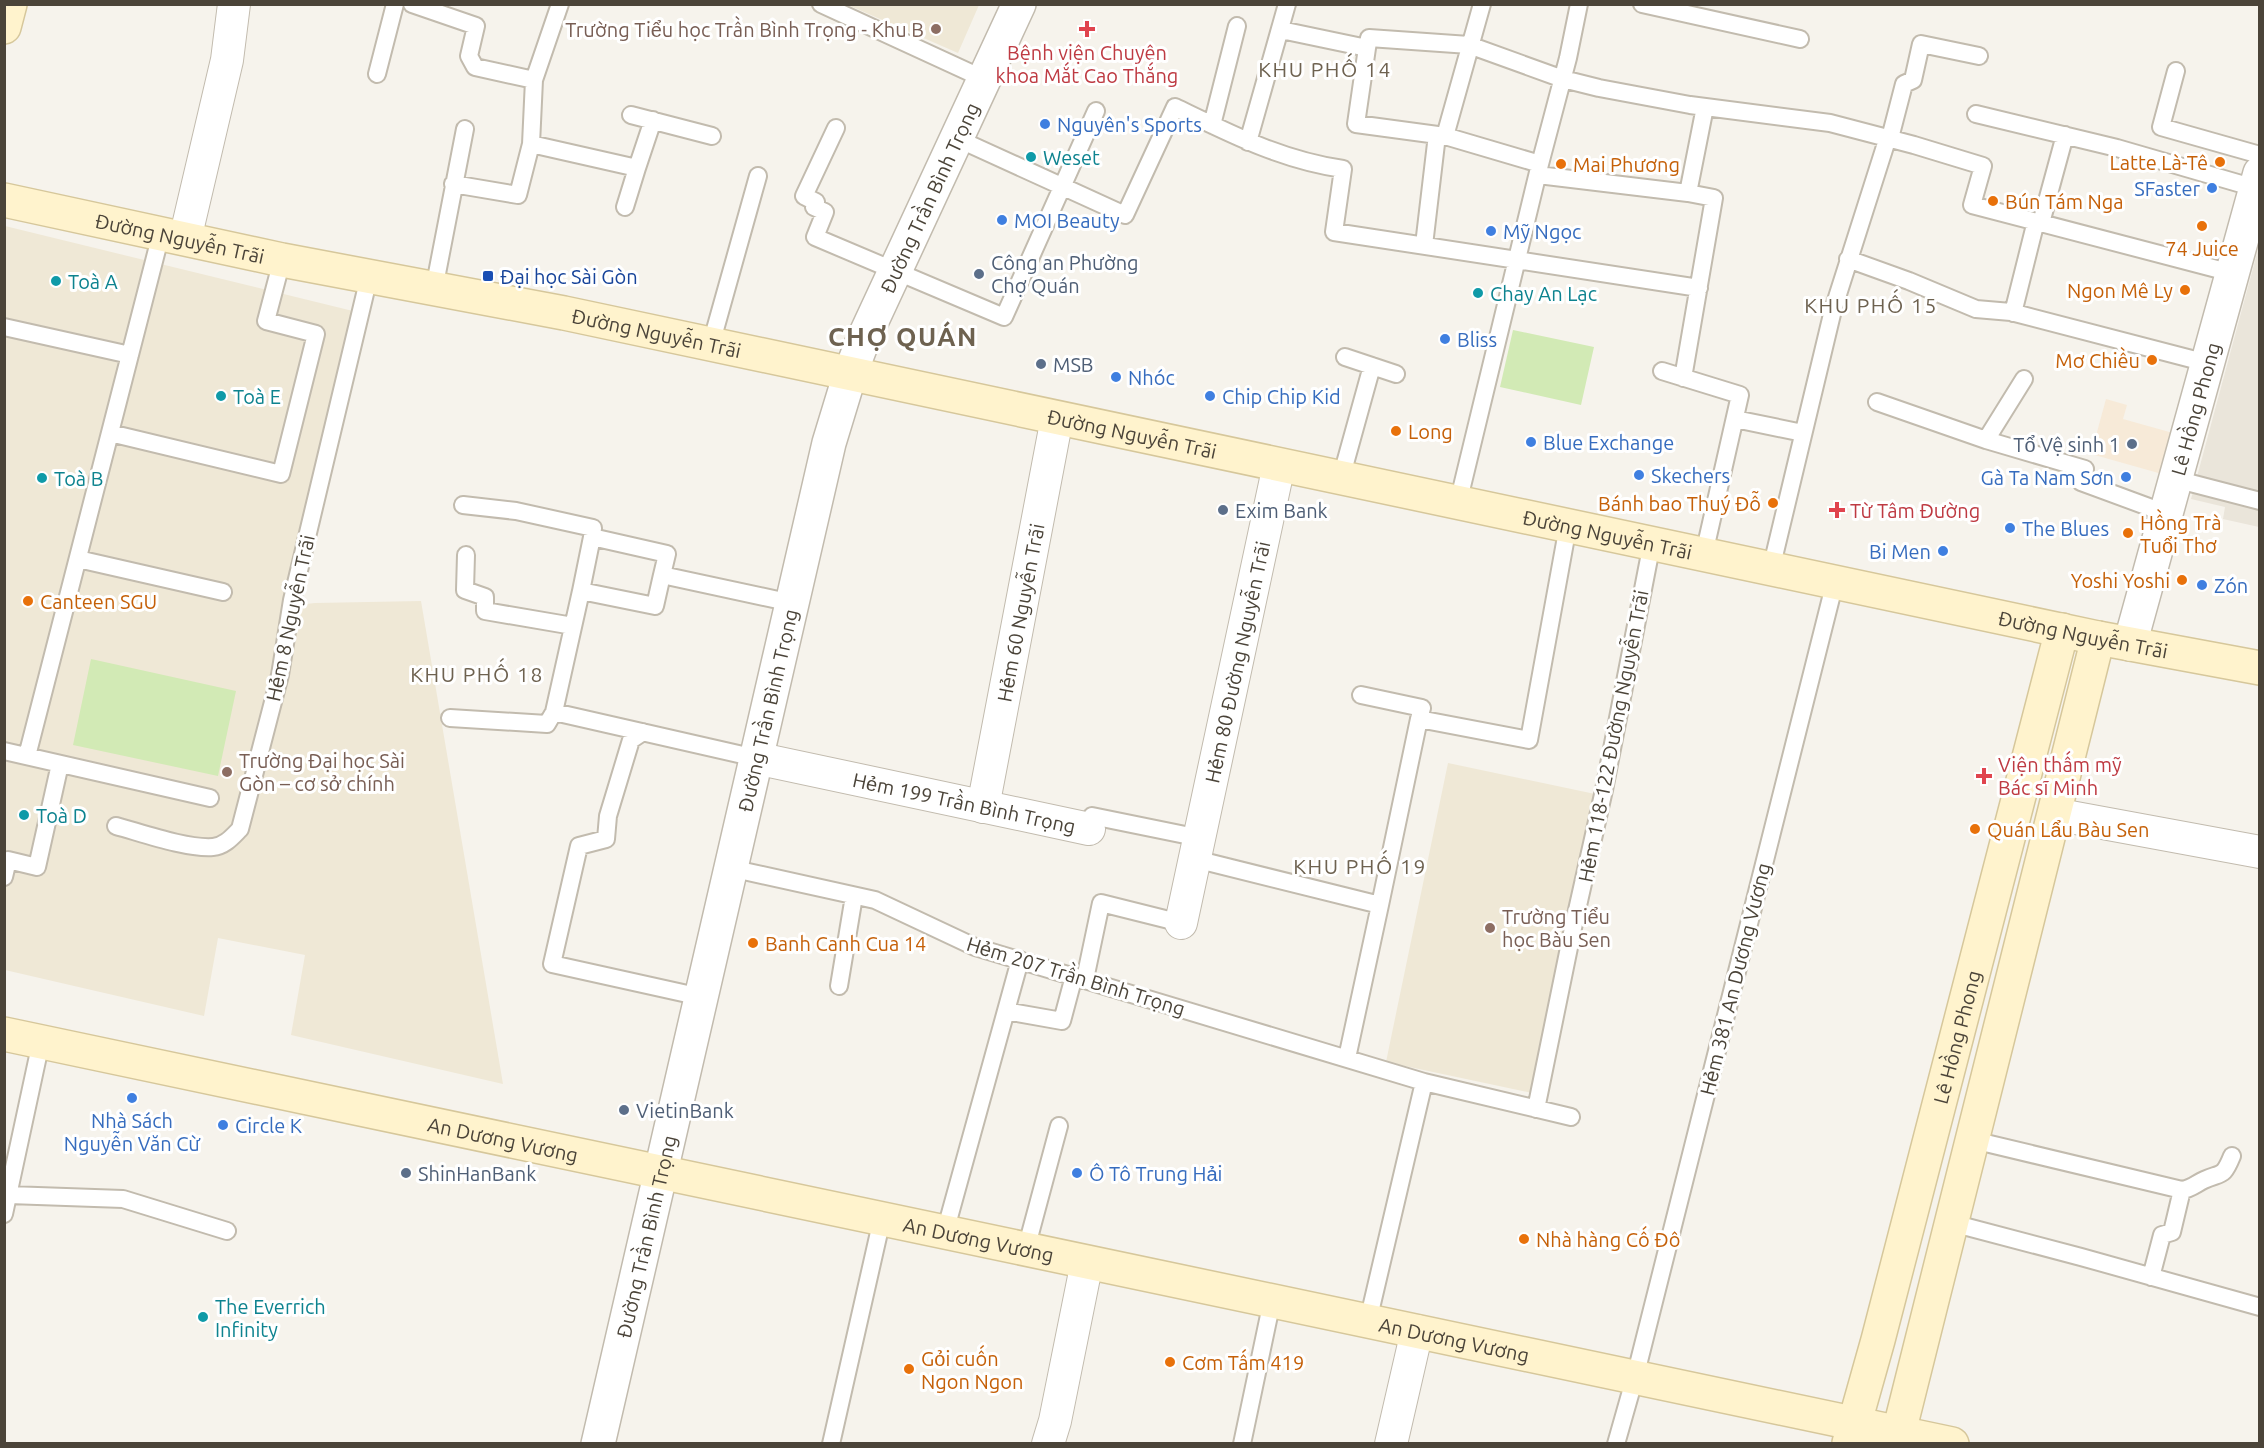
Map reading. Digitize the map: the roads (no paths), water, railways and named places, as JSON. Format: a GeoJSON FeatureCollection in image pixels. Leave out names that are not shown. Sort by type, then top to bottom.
{"type":"FeatureCollection","features":[{"type":"Feature","properties":{"kind":"main road"},"geometry":{"type":"LineString","coordinates":[[4,27],[10,4]]}},
{"type":"Feature","properties":{"kind":"main road","name":"Đường Nguyễn Trãi"},"geometry":{"type":"LineString","coordinates":[[4,200],[282,260],[564,313],[2098,638],[2259,668]]}},
{"type":"Feature","properties":{"kind":"main road","name":"Lê Hồng Phong"},"geometry":{"type":"LineString","coordinates":[[1852,1433],[2062,630]]}},
{"type":"Feature","properties":{"kind":"main road","name":"Lê Hồng Phong"},"geometry":{"type":"LineString","coordinates":[[1898,1438],[2098,638]]}},
{"type":"Feature","properties":{"kind":"main road","name":"An Dương Vương"},"geometry":{"type":"LineString","coordinates":[[4,1034],[1635,1377],[1852,1433],[1952,1443]]}},
{"type":"Feature","properties":{"kind":"street"},"geometry":{"type":"LineString","coordinates":[[173,237],[226,60],[234,4]]}},
{"type":"Feature","properties":{"kind":"street","name":"Đường Trần Bình Trọng"},"geometry":{"type":"LineString","coordinates":[[598,1443],[829,443],[863,340],[1019,4]]}},
{"type":"Feature","properties":{"kind":"street","name":"Lê Hồng Phong"},"geometry":{"type":"LineString","coordinates":[[2130,644],[2257,181]]}},
{"type":"Feature","properties":{"kind":"street","name":"Hẻm 60 Nguyễn Trãi"},"geometry":{"type":"LineString","coordinates":[[982,807],[1057,418]]}},
{"type":"Feature","properties":{"kind":"street","name":"Hẻm 80 Đường Nguyễn Trãi"},"geometry":{"type":"LineString","coordinates":[[1181,923],[1279,465]]}},
{"type":"Feature","properties":{"kind":"street","name":"Hẻm 199 Trần Bình Trọng"},"geometry":{"type":"LineString","coordinates":[[756,758],[1089,829]]}},
{"type":"Feature","properties":{"kind":"street"},"geometry":{"type":"LineString","coordinates":[[2054,814],[2259,852]]}},
{"type":"Feature","properties":{"kind":"street"},"geometry":{"type":"LineString","coordinates":[[1048,1443],[1055,1421],[1087,1262]]}},
{"type":"Feature","properties":{"kind":"street"},"geometry":{"type":"LineString","coordinates":[[1391,1443],[1417,1331]]}},
{"type":"Feature","properties":{"kind":"lane"},"geometry":{"type":"LineString","coordinates":[[377,74],[395,4]]}},
{"type":"Feature","properties":{"kind":"lane"},"geometry":{"type":"LineString","coordinates":[[411,4],[476,26],[469,56],[475,67],[534,80]]}},
{"type":"Feature","properties":{"kind":"lane"},"geometry":{"type":"LineString","coordinates":[[453,183],[518,195],[531,144],[534,80],[561,4]]}},
{"type":"Feature","properties":{"kind":"lane"},"geometry":{"type":"LineString","coordinates":[[820,4],[984,79]]}},
{"type":"Feature","properties":{"kind":"lane"},"geometry":{"type":"LineString","coordinates":[[1248,142],[1287,4]]}},
{"type":"Feature","properties":{"kind":"lane"},"geometry":{"type":"LineString","coordinates":[[1424,245],[1441,135],[1482,4]]}},
{"type":"Feature","properties":{"kind":"lane"},"geometry":{"type":"LineString","coordinates":[[1458,503],[1563,79],[1579,4]]}},
{"type":"Feature","properties":{"kind":"lane"},"geometry":{"type":"LineString","coordinates":[[1642,4],[1708,11],[1800,39]]}},
{"type":"Feature","properties":{"kind":"lane"},"geometry":{"type":"LineString","coordinates":[[1212,125],[1237,26]]}},
{"type":"Feature","properties":{"kind":"lane"},"geometry":{"type":"LineString","coordinates":[[1281,30],[1367,48]]}},
{"type":"Feature","properties":{"kind":"lane"},"geometry":{"type":"LineString","coordinates":[[1683,378],[1714,198],[1539,169],[1441,135],[1356,124],[1368,38],[1469,45],[1563,79],[1705,107],[1805,119],[1889,138],[1983,166],[1972,205],[2232,273]]}},
{"type":"Feature","properties":{"kind":"lane"},"geometry":{"type":"LineString","coordinates":[[1771,569],[1833,310],[1889,138],[1904,84],[1913,80],[1921,44],[1978,56]]}},
{"type":"Feature","properties":{"kind":"lane"},"geometry":{"type":"LineString","coordinates":[[2176,71],[2161,128],[2259,155]]}},
{"type":"Feature","properties":{"kind":"lane"},"geometry":{"type":"LineString","coordinates":[[956,138],[1125,215],[1175,107],[1248,142],[1296,160],[1343,169],[1334,232],[1699,288]]}},
{"type":"Feature","properties":{"kind":"lane"},"geometry":{"type":"LineString","coordinates":[[1688,193],[1705,107]]}},
{"type":"Feature","properties":{"kind":"lane"},"geometry":{"type":"LineString","coordinates":[[836,128],[804,196],[816,202],[814,207],[825,212],[814,237],[1004,317],[1096,111]]}},
{"type":"Feature","properties":{"kind":"lane"},"geometry":{"type":"LineString","coordinates":[[1976,114],[2257,181]]}},
{"type":"Feature","properties":{"kind":"lane"},"geometry":{"type":"LineString","coordinates":[[631,115],[712,136]]}},
{"type":"Feature","properties":{"kind":"lane"},"geometry":{"type":"LineString","coordinates":[[625,207],[653,120]]}},
{"type":"Feature","properties":{"kind":"lane"},"geometry":{"type":"LineString","coordinates":[[434,289],[465,129]]}},
{"type":"Feature","properties":{"kind":"lane"},"geometry":{"type":"LineString","coordinates":[[2013,313],[2065,135]]}},
{"type":"Feature","properties":{"kind":"lane"},"geometry":{"type":"LineString","coordinates":[[531,144],[638,168]]}},
{"type":"Feature","properties":{"kind":"lane"},"geometry":{"type":"LineString","coordinates":[[711,344],[758,176]]}},
{"type":"Feature","properties":{"kind":"lane"},"geometry":{"type":"LineString","coordinates":[[27,756],[130,355],[173,237]]}},
{"type":"Feature","properties":{"kind":"lane"},"geometry":{"type":"LineString","coordinates":[[1848,259],[1976,309],[2013,313],[2207,363]]}},
{"type":"Feature","properties":{"kind":"lane"},"geometry":{"type":"LineString","coordinates":[[110,433],[281,474],[316,334],[266,321],[282,260]]}},
{"type":"Feature","properties":{"kind":"lane","name":"Hẻm 8 Nguyễn Trãi"},"geometry":{"type":"LineString","coordinates":[[116,826],[166,839],[215,847],[230,840],[240,829],[279,675],[292,600],[369,277]]}},
{"type":"Feature","properties":{"kind":"lane"},"geometry":{"type":"LineString","coordinates":[[4,327],[130,355]]}},
{"type":"Feature","properties":{"kind":"lane"},"geometry":{"type":"LineString","coordinates":[[1345,357],[1396,374]]}},
{"type":"Feature","properties":{"kind":"lane"},"geometry":{"type":"LineString","coordinates":[[1341,478],[1372,366]]}},
{"type":"Feature","properties":{"kind":"lane"},"geometry":{"type":"LineString","coordinates":[[1662,371],[1740,394],[1704,554]]}},
{"type":"Feature","properties":{"kind":"lane"},"geometry":{"type":"LineString","coordinates":[[1986,440],[2024,379]]}},
{"type":"Feature","properties":{"kind":"lane"},"geometry":{"type":"LineString","coordinates":[[1877,402],[1986,440],[2085,469],[2080,482],[2165,513]]}},
{"type":"Feature","properties":{"kind":"lane"},"geometry":{"type":"LineString","coordinates":[[1735,419],[1803,433]]}},
{"type":"Feature","properties":{"kind":"lane"},"geometry":{"type":"LineString","coordinates":[[2175,479],[2259,501]]}},
{"type":"Feature","properties":{"kind":"lane"},"geometry":{"type":"LineString","coordinates":[[450,718],[547,724],[555,712],[593,528],[516,511],[463,505]]}},
{"type":"Feature","properties":{"kind":"lane"},"geometry":{"type":"LineString","coordinates":[[1419,719],[1529,740],[1568,526]]}},
{"type":"Feature","properties":{"kind":"lane"},"geometry":{"type":"LineString","coordinates":[[580,591],[655,606],[667,554],[592,537]]}},
{"type":"Feature","properties":{"kind":"lane","name":"Hẻm 118-122 Đường Nguyễn Trãi"},"geometry":{"type":"LineString","coordinates":[[1536,1109],[1604,790],[1652,543]]}},
{"type":"Feature","properties":{"kind":"lane"},"geometry":{"type":"LineString","coordinates":[[466,555],[465,590],[485,597],[485,611],[573,626]]}},
{"type":"Feature","properties":{"kind":"lane"},"geometry":{"type":"LineString","coordinates":[[78,559],[223,592]]}},
{"type":"Feature","properties":{"kind":"lane"},"geometry":{"type":"LineString","coordinates":[[662,575],[792,603]]}},
{"type":"Feature","properties":{"kind":"lane","name":"Hẻm 381 An Dương Vương"},"geometry":{"type":"LineString","coordinates":[[1616,1443],[1635,1377],[1835,582]]}},
{"type":"Feature","properties":{"kind":"lane"},"geometry":{"type":"LineString","coordinates":[[1347,1058],[1422,708],[1360,695]]}},
{"type":"Feature","properties":{"kind":"lane"},"geometry":{"type":"LineString","coordinates":[[555,712],[756,758]]}},
{"type":"Feature","properties":{"kind":"lane"},"geometry":{"type":"LineString","coordinates":[[643,732],[631,740],[608,816],[606,839],[579,846],[552,964],[701,997]]}},
{"type":"Feature","properties":{"kind":"lane"},"geometry":{"type":"LineString","coordinates":[[4,751],[210,798]]}},
{"type":"Feature","properties":{"kind":"lane"},"geometry":{"type":"LineString","coordinates":[[6,865],[37,867],[60,764]]}},
{"type":"Feature","properties":{"kind":"lane","name":"Hẻm 199 Trần Bình Trọng"},"geometry":{"type":"LineString","coordinates":[[1089,829],[1092,816],[1198,848]]}},
{"type":"Feature","properties":{"kind":"lane"},"geometry":{"type":"LineString","coordinates":[[1198,848],[1380,904]]}},
{"type":"Feature","properties":{"kind":"lane","name":"Hẻm 207 Trần Bình Trọng"},"geometry":{"type":"LineString","coordinates":[[730,868],[874,900],[975,947],[1424,1082],[1571,1117]]}},
{"type":"Feature","properties":{"kind":"lane"},"geometry":{"type":"LineString","coordinates":[[839,986],[854,896]]}},
{"type":"Feature","properties":{"kind":"lane"},"geometry":{"type":"LineString","coordinates":[[1006,1011],[1062,1021],[1080,977],[1101,903],[1181,923]]}},
{"type":"Feature","properties":{"kind":"lane"},"geometry":{"type":"LineString","coordinates":[[945,1232],[1020,960]]}},
{"type":"Feature","properties":{"kind":"lane"},"geometry":{"type":"LineString","coordinates":[[4,1215],[41,1042]]}},
{"type":"Feature","properties":{"kind":"lane"},"geometry":{"type":"LineString","coordinates":[[1368,1321],[1424,1082]]}},
{"type":"Feature","properties":{"kind":"lane"},"geometry":{"type":"LineString","coordinates":[[1026,1249],[1059,1126]]}},
{"type":"Feature","properties":{"kind":"lane"},"geometry":{"type":"LineString","coordinates":[[1972,1140],[2182,1190],[2206,1178],[2218,1176],[2228,1165],[2232,1156]]}},
{"type":"Feature","properties":{"kind":"lane"},"geometry":{"type":"LineString","coordinates":[[2151,1276],[2162,1235],[2172,1232],[2182,1190]]}},
{"type":"Feature","properties":{"kind":"lane"},"geometry":{"type":"LineString","coordinates":[[9,1195],[123,1199],[227,1231]]}},
{"type":"Feature","properties":{"kind":"lane"},"geometry":{"type":"LineString","coordinates":[[831,1443],[882,1219]]}},
{"type":"Feature","properties":{"kind":"lane"},"geometry":{"type":"LineString","coordinates":[[1952,1223],[2259,1307]]}},
{"type":"Feature","properties":{"kind":"lane"},"geometry":{"type":"LineString","coordinates":[[1242,1443],[1272,1301]]}},
{"type":"Feature","properties":{"kind":"place","name":"Trường Tiểu học Trần Bình Trọng - Khu B"},"geometry":{"type":"Point","coordinates":[936,29]}},
{"type":"Feature","properties":{"kind":"place","name":"Bệnh viện Chuyên khoa Mắt Cao Thắng"},"geometry":{"type":"Point","coordinates":[1087,29]}},
{"type":"Feature","properties":{"kind":"place","name":"Nguyên's Sports"},"geometry":{"type":"Point","coordinates":[1045,124]}},
{"type":"Feature","properties":{"kind":"place","name":"Weset"},"geometry":{"type":"Point","coordinates":[1031,157]}},
{"type":"Feature","properties":{"kind":"place","name":"Latte Là-Tê"},"geometry":{"type":"Point","coordinates":[2220,162]}},
{"type":"Feature","properties":{"kind":"place","name":"Mai Phương"},"geometry":{"type":"Point","coordinates":[1561,164]}},
{"type":"Feature","properties":{"kind":"place","name":"SFaster"},"geometry":{"type":"Point","coordinates":[2212,188]}},
{"type":"Feature","properties":{"kind":"place","name":"Bún Tám Nga"},"geometry":{"type":"Point","coordinates":[1993,201]}},
{"type":"Feature","properties":{"kind":"place","name":"MOI Beauty"},"geometry":{"type":"Point","coordinates":[1002,220]}},
{"type":"Feature","properties":{"kind":"place","name":"74 Juice"},"geometry":{"type":"Point","coordinates":[2202,226]}},
{"type":"Feature","properties":{"kind":"place","name":"Mỹ Ngọc"},"geometry":{"type":"Point","coordinates":[1491,231]}},
{"type":"Feature","properties":{"kind":"place","name":"Công an Phường Chợ Quán"},"geometry":{"type":"Point","coordinates":[979,274]}},
{"type":"Feature","properties":{"kind":"place","name":"Đại học Sài Gòn"},"geometry":{"type":"Point","coordinates":[488,276]}},
{"type":"Feature","properties":{"kind":"place","name":"Toà A"},"geometry":{"type":"Point","coordinates":[56,281]}},
{"type":"Feature","properties":{"kind":"place","name":"Ngon Mê Ly"},"geometry":{"type":"Point","coordinates":[2185,290]}},
{"type":"Feature","properties":{"kind":"place","name":"Chay An Lạc"},"geometry":{"type":"Point","coordinates":[1478,293]}},
{"type":"Feature","properties":{"kind":"place","name":"Bliss"},"geometry":{"type":"Point","coordinates":[1445,339]}},
{"type":"Feature","properties":{"kind":"place","name":"Mơ Chiều"},"geometry":{"type":"Point","coordinates":[2152,360]}},
{"type":"Feature","properties":{"kind":"place","name":"MSB"},"geometry":{"type":"Point","coordinates":[1041,364]}},
{"type":"Feature","properties":{"kind":"place","name":"Nhóc"},"geometry":{"type":"Point","coordinates":[1116,377]}},
{"type":"Feature","properties":{"kind":"place","name":"Toà E"},"geometry":{"type":"Point","coordinates":[221,396]}},
{"type":"Feature","properties":{"kind":"place","name":"Chip Chip Kid"},"geometry":{"type":"Point","coordinates":[1210,396]}},
{"type":"Feature","properties":{"kind":"place","name":"Long"},"geometry":{"type":"Point","coordinates":[1396,431]}},
{"type":"Feature","properties":{"kind":"place","name":"Blue Exchange"},"geometry":{"type":"Point","coordinates":[1531,442]}},
{"type":"Feature","properties":{"kind":"place","name":"Tổ Vệ sinh 1"},"geometry":{"type":"Point","coordinates":[2132,444]}},
{"type":"Feature","properties":{"kind":"place","name":"Skechers"},"geometry":{"type":"Point","coordinates":[1639,475]}},
{"type":"Feature","properties":{"kind":"place","name":"Gà Ta Nam Sơn"},"geometry":{"type":"Point","coordinates":[2126,477]}},
{"type":"Feature","properties":{"kind":"place","name":"Toà B"},"geometry":{"type":"Point","coordinates":[42,478]}},
{"type":"Feature","properties":{"kind":"place","name":"Bánh bao Thuý Đỗ"},"geometry":{"type":"Point","coordinates":[1773,503]}},
{"type":"Feature","properties":{"kind":"place","name":"Exim Bank"},"geometry":{"type":"Point","coordinates":[1223,510]}},
{"type":"Feature","properties":{"kind":"place","name":"Từ Tâm Đường"},"geometry":{"type":"Point","coordinates":[1837,510]}},
{"type":"Feature","properties":{"kind":"place","name":"The Blues"},"geometry":{"type":"Point","coordinates":[2010,528]}},
{"type":"Feature","properties":{"kind":"place","name":"Hồng Trà Tuổi Thơ"},"geometry":{"type":"Point","coordinates":[2128,533]}},
{"type":"Feature","properties":{"kind":"place","name":"Bi Men"},"geometry":{"type":"Point","coordinates":[1943,551]}},
{"type":"Feature","properties":{"kind":"place","name":"Yoshi Yoshi"},"geometry":{"type":"Point","coordinates":[2182,580]}},
{"type":"Feature","properties":{"kind":"place","name":"Zón"},"geometry":{"type":"Point","coordinates":[2202,585]}},
{"type":"Feature","properties":{"kind":"place","name":"Canteen SGU"},"geometry":{"type":"Point","coordinates":[28,601]}},
{"type":"Feature","properties":{"kind":"place","name":"Trường Đại học Sài Gòn – cơ sở chính"},"geometry":{"type":"Point","coordinates":[227,772]}},
{"type":"Feature","properties":{"kind":"place","name":"Viện thấm mỹ Bác sĩ Minh"},"geometry":{"type":"Point","coordinates":[1984,776]}},
{"type":"Feature","properties":{"kind":"place","name":"Toà D"},"geometry":{"type":"Point","coordinates":[24,815]}},
{"type":"Feature","properties":{"kind":"place","name":"Quán Lẩu Bàu Sen"},"geometry":{"type":"Point","coordinates":[1975,829]}},
{"type":"Feature","properties":{"kind":"place","name":"Trường Tiểu học Bàu Sen"},"geometry":{"type":"Point","coordinates":[1490,928]}},
{"type":"Feature","properties":{"kind":"place","name":"Banh Canh Cua 14"},"geometry":{"type":"Point","coordinates":[753,943]}},
{"type":"Feature","properties":{"kind":"place","name":"Nhà Sách Nguyễn Văn Cừ"},"geometry":{"type":"Point","coordinates":[132,1098]}},
{"type":"Feature","properties":{"kind":"place","name":"VietinBank"},"geometry":{"type":"Point","coordinates":[624,1110]}},
{"type":"Feature","properties":{"kind":"place","name":"Circle K"},"geometry":{"type":"Point","coordinates":[223,1125]}},
{"type":"Feature","properties":{"kind":"place","name":"ShinHanBank"},"geometry":{"type":"Point","coordinates":[406,1173]}},
{"type":"Feature","properties":{"kind":"place","name":"Ô Tô Trung Hải"},"geometry":{"type":"Point","coordinates":[1077,1173]}},
{"type":"Feature","properties":{"kind":"place","name":"Nhà hàng Cố Đô"},"geometry":{"type":"Point","coordinates":[1524,1239]}},
{"type":"Feature","properties":{"kind":"place","name":"The Everrich Infinity"},"geometry":{"type":"Point","coordinates":[203,1317]}},
{"type":"Feature","properties":{"kind":"place","name":"Cơm Tấm 419"},"geometry":{"type":"Point","coordinates":[1170,1362]}},
{"type":"Feature","properties":{"kind":"place","name":"Gỏi cuốn Ngon Ngon"},"geometry":{"type":"Point","coordinates":[909,1369]}},
{"type":"Feature","properties":{"kind":"district","name":"KHU PHỐ 14"},"geometry":{"type":"Point","coordinates":[1325,69]}},
{"type":"Feature","properties":{"kind":"district","name":"KHU PHỐ 15"},"geometry":{"type":"Point","coordinates":[1871,305]}},
{"type":"Feature","properties":{"kind":"district","name":"CHỢ QUÁN"},"geometry":{"type":"Point","coordinates":[903,336]}},
{"type":"Feature","properties":{"kind":"district","name":"KHU PHỐ 18"},"geometry":{"type":"Point","coordinates":[477,674]}},
{"type":"Feature","properties":{"kind":"district","name":"KHU PHỐ 19"},"geometry":{"type":"Point","coordinates":[1360,866]}}]}
